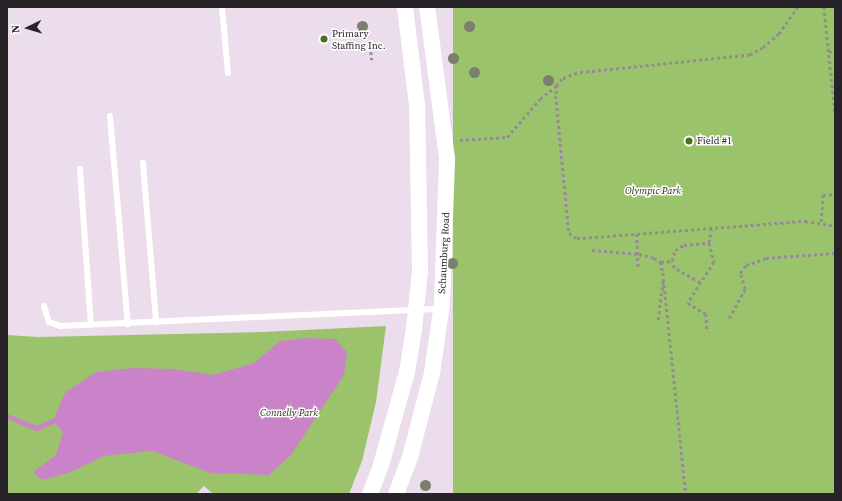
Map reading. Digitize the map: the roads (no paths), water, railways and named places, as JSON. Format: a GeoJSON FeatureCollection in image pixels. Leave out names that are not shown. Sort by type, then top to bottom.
{"type":"FeatureCollection","features":[{"type":"Feature","properties":{"kind":"street"},"geometry":{"type":"LineString","coordinates":[[370,494],[381,465],[407,372],[420,271],[420,163],[417,105],[405,7]]}},
{"type":"Feature","properties":{"kind":"street","name":"Schaumburg Road"},"geometry":{"type":"LineString","coordinates":[[396,494],[410,457],[432,373],[441,309],[447,158],[427,7]]}},
{"type":"Feature","properties":{"kind":"lane"},"geometry":{"type":"LineString","coordinates":[[222,7],[228,73]]}},
{"type":"Feature","properties":{"kind":"lane"},"geometry":{"type":"LineString","coordinates":[[110,116],[128,324]]}},
{"type":"Feature","properties":{"kind":"lane"},"geometry":{"type":"LineString","coordinates":[[143,163],[156,322]]}},
{"type":"Feature","properties":{"kind":"lane"},"geometry":{"type":"LineString","coordinates":[[80,169],[92,325]]}},
{"type":"Feature","properties":{"kind":"lane"},"geometry":{"type":"LineString","coordinates":[[44,306],[49,322],[53,324],[92,325],[441,309]]}},
{"type":"Feature","properties":{"kind":"waterway"},"geometry":{"type":"LineString","coordinates":[[7,416],[37,428],[53,421]]}},
{"type":"Feature","properties":{"kind":"place","name":"Primary Staffing Inc."},"geometry":{"type":"Point","coordinates":[324,39]}},
{"type":"Feature","properties":{"kind":"place","name":"Field #1"},"geometry":{"type":"Point","coordinates":[689,141]}},
{"type":"Feature","properties":{"kind":"park label","name":"Olympic Park"},"geometry":{"type":"Point","coordinates":[653,191]}},
{"type":"Feature","properties":{"kind":"park label","name":"Connelly Park"},"geometry":{"type":"Point","coordinates":[289,413]}}]}
